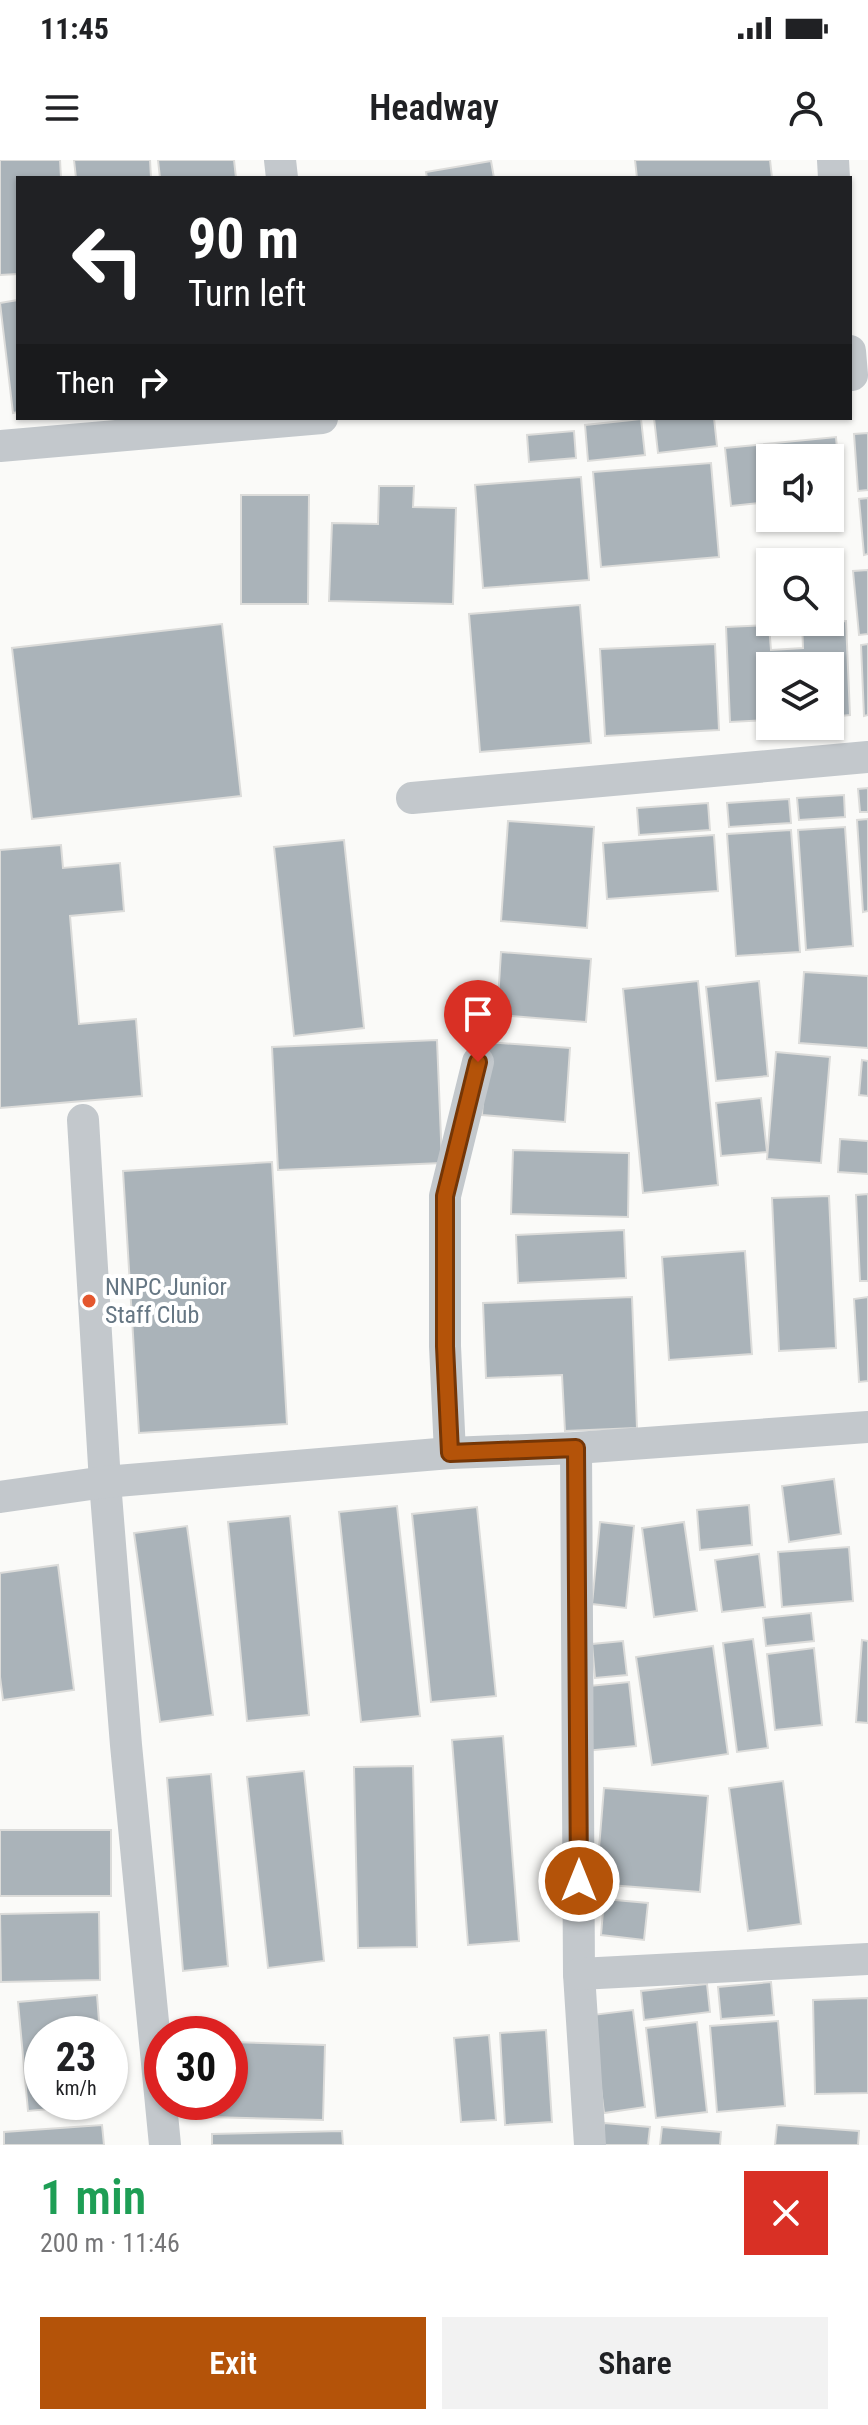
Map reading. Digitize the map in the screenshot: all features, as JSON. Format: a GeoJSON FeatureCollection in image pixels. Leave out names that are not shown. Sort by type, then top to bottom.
{"type":"FeatureCollection","features":[{"type":"Feature","properties":{"kind":"street"},"geometry":{"type":"LineString","coordinates":[[0,446],[290,420]]}},
{"type":"Feature","properties":{"kind":"street"},"geometry":{"type":"LineString","coordinates":[[412,798],[868,757]]}},
{"type":"Feature","properties":{"kind":"street"},"geometry":{"type":"LineString","coordinates":[[450,1453],[445,1346],[445,1196],[478,1062]]}},
{"type":"Feature","properties":{"kind":"street"},"geometry":{"type":"LineString","coordinates":[[83,1120],[105,1482],[126,1745],[165,2145]]}},
{"type":"Feature","properties":{"kind":"street"},"geometry":{"type":"LineString","coordinates":[[0,1497],[105,1482],[450,1453],[576,1448],[868,1427]]}},
{"type":"Feature","properties":{"kind":"street"},"geometry":{"type":"LineString","coordinates":[[576,1448],[579,1974],[590,2145]]}},
{"type":"Feature","properties":{"kind":"street"},"geometry":{"type":"LineString","coordinates":[[579,1974],[868,1959]]}},
{"type":"Feature","properties":{"kind":"building"},"geometry":{"type":"Polygon","coordinates":[[[0,160],[60,160],[61,176],[16,176],[16,274],[0,275],[0,160]]]}},
{"type":"Feature","properties":{"kind":"building"},"geometry":{"type":"Polygon","coordinates":[[[74,160],[150,160],[151,176],[76,176],[74,160]]]}},
{"type":"Feature","properties":{"kind":"building"},"geometry":{"type":"Polygon","coordinates":[[[158,160],[234,160],[236,176],[160,176],[158,160]]]}},
{"type":"Feature","properties":{"kind":"building"},"geometry":{"type":"Polygon","coordinates":[[[635,160],[770,160],[772,176],[637,176],[635,160]]]}},
{"type":"Feature","properties":{"kind":"building"},"geometry":{"type":"Polygon","coordinates":[[[491,161],[494,176],[427,176],[426,172],[491,161]]]}},
{"type":"Feature","properties":{"kind":"building"},"geometry":{"type":"Polygon","coordinates":[[[16,300],[16,412],[13,413],[0,303],[16,300]]]}},
{"type":"Feature","properties":{"kind":"building"},"geometry":{"type":"Polygon","coordinates":[[[641,420],[645,455],[588,461],[585,425],[641,420]]]}},
{"type":"Feature","properties":{"kind":"building"},"geometry":{"type":"Polygon","coordinates":[[[654,420],[714,420],[717,446],[658,453],[654,420]]]}},
{"type":"Feature","properties":{"kind":"building"},"geometry":{"type":"Polygon","coordinates":[[[574,431],[576,458],[529,462],[527,435],[574,431]]]}},
{"type":"Feature","properties":{"kind":"building"},"geometry":{"type":"Polygon","coordinates":[[[868,433],[868,490],[858,491],[854,434],[868,433]]]}},
{"type":"Feature","properties":{"kind":"building"},"geometry":{"type":"Polygon","coordinates":[[[836,437],[837,444],[765,444],[836,437]]]}},
{"type":"Feature","properties":{"kind":"building"},"geometry":{"type":"Polygon","coordinates":[[[756,445],[756,503],[731,506],[725,448],[756,445]]]}},
{"type":"Feature","properties":{"kind":"building"},"geometry":{"type":"Polygon","coordinates":[[[711,463],[719,557],[601,567],[593,472],[711,463]]]}},
{"type":"Feature","properties":{"kind":"building"},"geometry":{"type":"Polygon","coordinates":[[[581,477],[589,580],[483,588],[475,485],[581,477]]]}},
{"type":"Feature","properties":{"kind":"building"},"geometry":{"type":"Polygon","coordinates":[[[379,486],[414,486],[413,507],[456,508],[453,604],[329,601],[332,523],[378,524],[379,486]]]}},
{"type":"Feature","properties":{"kind":"building"},"geometry":{"type":"Polygon","coordinates":[[[241,495],[309,495],[308,604],[241,604],[241,495]]]}},
{"type":"Feature","properties":{"kind":"building"},"geometry":{"type":"Polygon","coordinates":[[[868,498],[868,554],[864,555],[859,499],[868,498]]]}},
{"type":"Feature","properties":{"kind":"building"},"geometry":{"type":"Polygon","coordinates":[[[868,570],[868,634],[859,635],[853,571],[868,570]]]}},
{"type":"Feature","properties":{"kind":"building"},"geometry":{"type":"Polygon","coordinates":[[[580,605],[591,743],[480,752],[469,614],[580,605]]]}},
{"type":"Feature","properties":{"kind":"building"},"geometry":{"type":"Polygon","coordinates":[[[844,621],[850,715],[844,716],[844,652],[756,652],[756,721],[730,722],[726,627],[756,626],[756,636],[770,636],[771,650],[803,648],[803,636],[844,636],[844,621]]]}},
{"type":"Feature","properties":{"kind":"building"},"geometry":{"type":"Polygon","coordinates":[[[222,624],[241,796],[32,819],[12,648],[222,624]]]}},
{"type":"Feature","properties":{"kind":"building"},"geometry":{"type":"Polygon","coordinates":[[[715,644],[719,730],[605,736],[600,649],[715,644]]]}},
{"type":"Feature","properties":{"kind":"building"},"geometry":{"type":"Polygon","coordinates":[[[868,644],[868,715],[864,716],[861,645],[868,644]]]}},
{"type":"Feature","properties":{"kind":"building"},"geometry":{"type":"Polygon","coordinates":[[[868,788],[868,812],[860,812],[858,789],[868,788]]]}},
{"type":"Feature","properties":{"kind":"building"},"geometry":{"type":"Polygon","coordinates":[[[844,795],[845,817],[799,820],[797,798],[844,795]]]}},
{"type":"Feature","properties":{"kind":"building"},"geometry":{"type":"Polygon","coordinates":[[[789,799],[791,823],[729,827],[727,803],[789,799]]]}},
{"type":"Feature","properties":{"kind":"building"},"geometry":{"type":"Polygon","coordinates":[[[708,803],[710,830],[639,835],[637,808],[708,803]]]}},
{"type":"Feature","properties":{"kind":"building"},"geometry":{"type":"Polygon","coordinates":[[[868,819],[868,911],[863,912],[857,820],[868,819]]]}},
{"type":"Feature","properties":{"kind":"building"},"geometry":{"type":"Polygon","coordinates":[[[508,821],[594,827],[587,928],[501,921],[508,821]]]}},
{"type":"Feature","properties":{"kind":"building"},"geometry":{"type":"Polygon","coordinates":[[[845,827],[853,946],[806,950],[798,830],[845,827]]]}},
{"type":"Feature","properties":{"kind":"building"},"geometry":{"type":"Polygon","coordinates":[[[791,830],[800,952],[736,956],[727,834],[791,830]]]}},
{"type":"Feature","properties":{"kind":"building"},"geometry":{"type":"Polygon","coordinates":[[[714,835],[718,891],[607,899],[603,843],[714,835]]]}},
{"type":"Feature","properties":{"kind":"building"},"geometry":{"type":"Polygon","coordinates":[[[344,840],[364,1028],[294,1036],[274,847],[344,840]]]}},
{"type":"Feature","properties":{"kind":"building"},"geometry":{"type":"Polygon","coordinates":[[[61,845],[63,868],[120,863],[124,911],[70,916],[79,1024],[136,1019],[142,1096],[0,1108],[0,850],[61,845]]]}},
{"type":"Feature","properties":{"kind":"building"},"geometry":{"type":"Polygon","coordinates":[[[501,952],[591,959],[586,1022],[497,1015],[501,952]]]}},
{"type":"Feature","properties":{"kind":"building"},"geometry":{"type":"Polygon","coordinates":[[[804,972],[868,976],[868,1048],[799,1043],[804,972]]]}},
{"type":"Feature","properties":{"kind":"building"},"geometry":{"type":"Polygon","coordinates":[[[698,981],[718,1185],[643,1193],[623,989],[698,981]]]}},
{"type":"Feature","properties":{"kind":"building"},"geometry":{"type":"Polygon","coordinates":[[[759,981],[768,1076],[716,1081],[706,987],[759,981]]]}},
{"type":"Feature","properties":{"kind":"building"},"geometry":{"type":"Polygon","coordinates":[[[437,1040],[442,1163],[278,1170],[272,1047],[437,1040]]]}},
{"type":"Feature","properties":{"kind":"building"},"geometry":{"type":"Polygon","coordinates":[[[487,1042],[570,1048],[565,1122],[482,1115],[487,1042]]]}},
{"type":"Feature","properties":{"kind":"building"},"geometry":{"type":"Polygon","coordinates":[[[776,1052],[830,1057],[821,1163],[767,1159],[776,1052]]]}},
{"type":"Feature","properties":{"kind":"building"},"geometry":{"type":"Polygon","coordinates":[[[862,1060],[868,1061],[868,1096],[859,1095],[862,1060]]]}},
{"type":"Feature","properties":{"kind":"building"},"geometry":{"type":"Polygon","coordinates":[[[761,1098],[767,1152],[721,1156],[716,1103],[761,1098]]]}},
{"type":"Feature","properties":{"kind":"building"},"geometry":{"type":"Polygon","coordinates":[[[840,1139],[868,1141],[868,1174],[838,1172],[840,1139]]]}},
{"type":"Feature","properties":{"kind":"building"},"geometry":{"type":"Polygon","coordinates":[[[513,1150],[629,1153],[628,1217],[511,1214],[513,1150]]]}},
{"type":"Feature","properties":{"kind":"building"},"geometry":{"type":"Polygon","coordinates":[[[272,1162],[287,1424],[139,1433],[123,1171],[272,1162]]]}},
{"type":"Feature","properties":{"kind":"building"},"geometry":{"type":"Polygon","coordinates":[[[868,1194],[868,1281],[860,1281],[856,1195],[868,1194]]]}},
{"type":"Feature","properties":{"kind":"building"},"geometry":{"type":"Polygon","coordinates":[[[829,1196],[836,1348],[779,1351],[772,1198],[829,1196]]]}},
{"type":"Feature","properties":{"kind":"building"},"geometry":{"type":"Polygon","coordinates":[[[624,1230],[626,1278],[518,1283],[516,1235],[624,1230]]]}},
{"type":"Feature","properties":{"kind":"building"},"geometry":{"type":"Polygon","coordinates":[[[745,1251],[752,1354],[669,1360],[662,1257],[745,1251]]]}},
{"type":"Feature","properties":{"kind":"building"},"geometry":{"type":"Polygon","coordinates":[[[632,1297],[637,1428],[565,1431],[562,1375],[486,1378],[483,1303],[632,1297]]]}},
{"type":"Feature","properties":{"kind":"building"},"geometry":{"type":"Polygon","coordinates":[[[868,1297],[868,1381],[859,1382],[854,1299],[868,1297]]]}},
{"type":"Feature","properties":{"kind":"building"},"geometry":{"type":"Polygon","coordinates":[[[834,1479],[841,1534],[789,1542],[782,1486],[834,1479]]]}},
{"type":"Feature","properties":{"kind":"building"},"geometry":{"type":"Polygon","coordinates":[[[749,1505],[752,1545],[700,1550],[697,1510],[749,1505]]]}},
{"type":"Feature","properties":{"kind":"building"},"geometry":{"type":"Polygon","coordinates":[[[397,1506],[420,1716],[361,1722],[339,1512],[397,1506]]]}},
{"type":"Feature","properties":{"kind":"building"},"geometry":{"type":"Polygon","coordinates":[[[477,1507],[496,1696],[431,1702],[412,1514],[477,1507]]]}},
{"type":"Feature","properties":{"kind":"building"},"geometry":{"type":"Polygon","coordinates":[[[290,1516],[309,1715],[247,1721],[228,1522],[290,1516]]]}},
{"type":"Feature","properties":{"kind":"building"},"geometry":{"type":"Polygon","coordinates":[[[600,1522],[634,1526],[626,1608],[592,1604],[600,1522]]]}},
{"type":"Feature","properties":{"kind":"building"},"geometry":{"type":"Polygon","coordinates":[[[684,1522],[697,1611],[654,1617],[642,1528],[684,1522]]]}},
{"type":"Feature","properties":{"kind":"building"},"geometry":{"type":"Polygon","coordinates":[[[187,1526],[213,1715],[160,1722],[134,1533],[187,1526]]]}},
{"type":"Feature","properties":{"kind":"building"},"geometry":{"type":"Polygon","coordinates":[[[849,1547],[853,1601],[782,1607],[778,1552],[849,1547]]]}},
{"type":"Feature","properties":{"kind":"building"},"geometry":{"type":"Polygon","coordinates":[[[759,1554],[765,1607],[722,1612],[715,1560],[759,1554]]]}},
{"type":"Feature","properties":{"kind":"building"},"geometry":{"type":"Polygon","coordinates":[[[58,1565],[74,1690],[3,1700],[0,1677],[0,1573],[58,1565]]]}},
{"type":"Feature","properties":{"kind":"building"},"geometry":{"type":"Polygon","coordinates":[[[811,1613],[814,1641],[766,1646],[763,1618],[811,1613]]]}},
{"type":"Feature","properties":{"kind":"building"},"geometry":{"type":"Polygon","coordinates":[[[753,1639],[768,1748],[737,1752],[723,1643],[753,1639]]]}},
{"type":"Feature","properties":{"kind":"building"},"geometry":{"type":"Polygon","coordinates":[[[862,1640],[868,1641],[868,1723],[856,1722],[862,1640]]]}},
{"type":"Feature","properties":{"kind":"building"},"geometry":{"type":"Polygon","coordinates":[[[623,1641],[627,1675],[595,1678],[592,1644],[623,1641]]]}},
{"type":"Feature","properties":{"kind":"building"},"geometry":{"type":"Polygon","coordinates":[[[713,1646],[728,1754],[652,1765],[636,1657],[713,1646]]]}},
{"type":"Feature","properties":{"kind":"building"},"geometry":{"type":"Polygon","coordinates":[[[814,1648],[822,1725],[775,1730],[767,1654],[814,1648]]]}},
{"type":"Feature","properties":{"kind":"building"},"geometry":{"type":"Polygon","coordinates":[[[629,1682],[636,1746],[585,1751],[579,1687],[629,1682]]]}},
{"type":"Feature","properties":{"kind":"building"},"geometry":{"type":"Polygon","coordinates":[[[503,1736],[519,1941],[468,1945],[452,1740],[503,1736]]]}},
{"type":"Feature","properties":{"kind":"building"},"geometry":{"type":"Polygon","coordinates":[[[413,1766],[417,1947],[358,1948],[354,1767],[413,1766]]]}},
{"type":"Feature","properties":{"kind":"building"},"geometry":{"type":"Polygon","coordinates":[[[304,1771],[324,1961],[268,1968],[247,1777],[304,1771]]]}},
{"type":"Feature","properties":{"kind":"building"},"geometry":{"type":"Polygon","coordinates":[[[211,1774],[228,1966],[183,1971],[167,1778],[211,1774]]]}},
{"type":"Feature","properties":{"kind":"building"},"geometry":{"type":"Polygon","coordinates":[[[783,1781],[801,1924],[748,1931],[729,1788],[783,1781]]]}},
{"type":"Feature","properties":{"kind":"building"},"geometry":{"type":"Polygon","coordinates":[[[604,1788],[708,1796],[700,1892],[596,1884],[604,1788]]]}},
{"type":"Feature","properties":{"kind":"building"},"geometry":{"type":"Polygon","coordinates":[[[0,1830],[111,1830],[111,1896],[0,1896],[0,1830]]]}},
{"type":"Feature","properties":{"kind":"building"},"geometry":{"type":"Polygon","coordinates":[[[604,1899],[648,1903],[644,1940],[601,1935],[604,1899]]]}},
{"type":"Feature","properties":{"kind":"building"},"geometry":{"type":"Polygon","coordinates":[[[99,1912],[100,1980],[1,1982],[0,1914],[99,1912]]]}},
{"type":"Feature","properties":{"kind":"building"},"geometry":{"type":"Polygon","coordinates":[[[771,1982],[774,2015],[721,2019],[718,1987],[771,1982]]]}},
{"type":"Feature","properties":{"kind":"building"},"geometry":{"type":"Polygon","coordinates":[[[707,1984],[710,2012],[644,2020],[641,1991],[707,1984]]]}},
{"type":"Feature","properties":{"kind":"building"},"geometry":{"type":"Polygon","coordinates":[[[97,1995],[99,2016],[24,2016],[24,2067],[18,2002],[97,1995]]]}},
{"type":"Feature","properties":{"kind":"building"},"geometry":{"type":"Polygon","coordinates":[[[868,1998],[868,2093],[815,2094],[813,2000],[868,1998]]]}},
{"type":"Feature","properties":{"kind":"building"},"geometry":{"type":"Polygon","coordinates":[[[633,2010],[645,2107],[604,2113],[592,2015],[633,2010]]]}},
{"type":"Feature","properties":{"kind":"building"},"geometry":{"type":"Polygon","coordinates":[[[778,2021],[785,2106],[717,2112],[710,2026],[778,2021]]]}},
{"type":"Feature","properties":{"kind":"building"},"geometry":{"type":"Polygon","coordinates":[[[697,2022],[707,2112],[656,2118],[646,2028],[697,2022]]]}},
{"type":"Feature","properties":{"kind":"building"},"geometry":{"type":"Polygon","coordinates":[[[546,2030],[552,2122],[505,2125],[500,2033],[546,2030]]]}},
{"type":"Feature","properties":{"kind":"building"},"geometry":{"type":"Polygon","coordinates":[[[489,2035],[496,2120],[461,2122],[454,2038],[489,2035]]]}},
{"type":"Feature","properties":{"kind":"building"},"geometry":{"type":"Polygon","coordinates":[[[248,2043],[325,2045],[323,2120],[248,2118],[248,2043]]]}},
{"type":"Feature","properties":{"kind":"building"},"geometry":{"type":"Polygon","coordinates":[[[604,2123],[650,2127],[648,2145],[602,2145],[604,2123]]]}},
{"type":"Feature","properties":{"kind":"building"},"geometry":{"type":"Polygon","coordinates":[[[102,2125],[104,2145],[4,2145],[4,2132],[102,2125]]]}},
{"type":"Feature","properties":{"kind":"building"},"geometry":{"type":"Polygon","coordinates":[[[777,2125],[859,2131],[858,2145],[775,2145],[777,2125]]]}},
{"type":"Feature","properties":{"kind":"building"},"geometry":{"type":"Polygon","coordinates":[[[662,2127],[721,2132],[720,2145],[660,2145],[662,2127]]]}},
{"type":"Feature","properties":{"kind":"building"},"geometry":{"type":"Polygon","coordinates":[[[342,2131],[343,2145],[212,2145],[212,2134],[342,2131]]]}},
{"type":"Feature","properties":{"kind":"place","name":"NNPC Junior Staff Club"},"geometry":{"type":"Point","coordinates":[89,1301]}},
{"type":"Feature","properties":{"kind":"route"},"geometry":{"type":"LineString","coordinates":[[478,1062],[445,1196],[445,1346],[450,1453],[576,1448],[579,1881]]}}]}
